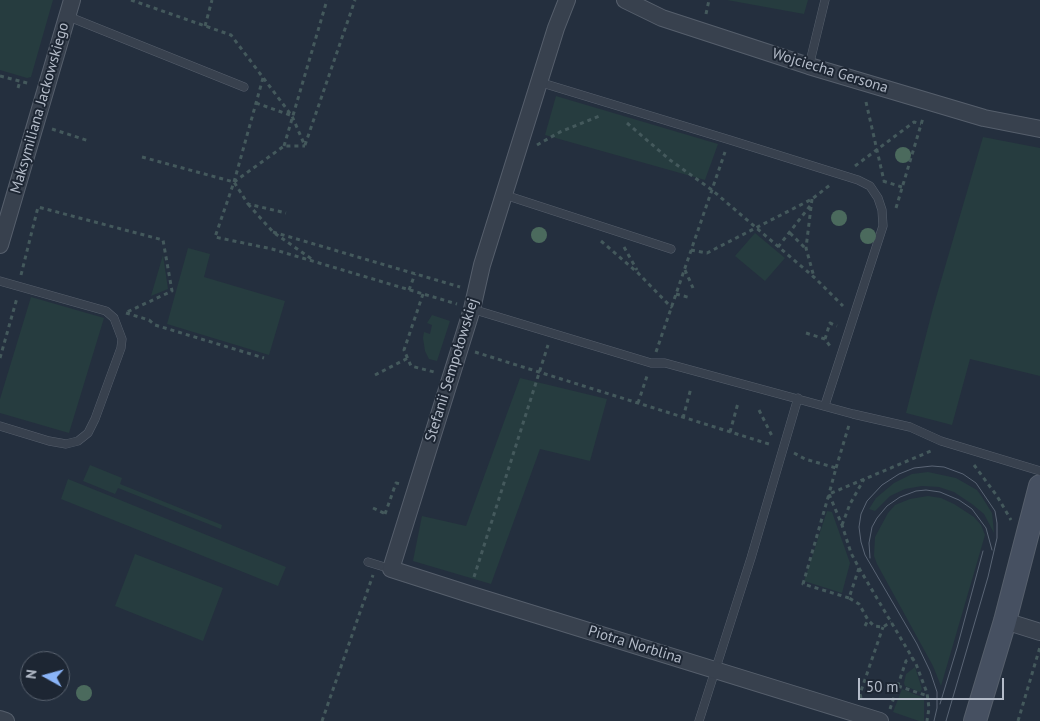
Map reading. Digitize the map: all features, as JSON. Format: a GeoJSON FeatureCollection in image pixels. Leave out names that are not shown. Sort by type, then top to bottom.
{"type":"FeatureCollection","features":[{"type":"Feature","properties":{"kind":"street","name":"Stefanii Sempołowskiej"},"geometry":{"type":"LineString","coordinates":[[384,567],[464,307],[482,266],[556,28],[567,0]]}},
{"type":"Feature","properties":{"kind":"street","name":"Wojciecha Gersona"},"geometry":{"type":"LineString","coordinates":[[625,0],[662,18],[810,66],[984,118],[1040,129]]}},
{"type":"Feature","properties":{"kind":"street","name":"Maksymiliana Jackowskiego"},"geometry":{"type":"LineString","coordinates":[[0,245],[34,124],[70,8]]}},
{"type":"Feature","properties":{"kind":"street"},"geometry":{"type":"LineString","coordinates":[[974,721],[1005,621],[1040,486]]}},
{"type":"Feature","properties":{"kind":"street","name":"Piotra Norblina"},"geometry":{"type":"LineString","coordinates":[[384,567],[854,713],[884,718]]}},
{"type":"Feature","properties":{"kind":"street"},"geometry":{"type":"LineString","coordinates":[[1005,621],[1040,632]]}},
{"type":"Feature","properties":{"kind":"street"},"geometry":{"type":"LineString","coordinates":[[0,718],[6,721]]}},
{"type":"Feature","properties":{"kind":"lane"},"geometry":{"type":"LineString","coordinates":[[810,66],[825,0]]}},
{"type":"Feature","properties":{"kind":"lane"},"geometry":{"type":"LineString","coordinates":[[70,8],[244,87]]}},
{"type":"Feature","properties":{"kind":"lane"},"geometry":{"type":"LineString","coordinates":[[539,82],[615,108],[730,140],[858,180],[870,186],[878,198],[882,210],[883,226],[825,405]]}},
{"type":"Feature","properties":{"kind":"lane"},"geometry":{"type":"LineString","coordinates":[[505,195],[671,249]]}},
{"type":"Feature","properties":{"kind":"lane"},"geometry":{"type":"LineString","coordinates":[[0,281],[106,311],[114,318],[122,339],[95,419],[88,432],[78,441],[66,444],[49,441],[0,426]]}},
{"type":"Feature","properties":{"kind":"lane"},"geometry":{"type":"LineString","coordinates":[[464,307],[651,363],[665,363],[853,414],[910,427],[941,441],[1040,471]]}},
{"type":"Feature","properties":{"kind":"lane"},"geometry":{"type":"LineString","coordinates":[[699,721],[751,558],[798,398]]}},
{"type":"Feature","properties":{"kind":"lane"},"geometry":{"type":"LineString","coordinates":[[368,562],[384,567]]}},
{"type":"Feature","properties":{"kind":"path"},"geometry":{"type":"LineString","coordinates":[[131,0],[231,35],[292,116],[305,146]]}},
{"type":"Feature","properties":{"kind":"path"},"geometry":{"type":"LineString","coordinates":[[205,26],[212,0]]}},
{"type":"Feature","properties":{"kind":"path"},"geometry":{"type":"LineString","coordinates":[[284,146],[327,0]]}},
{"type":"Feature","properties":{"kind":"path"},"geometry":{"type":"LineString","coordinates":[[305,146],[355,0]]}},
{"type":"Feature","properties":{"kind":"path"},"geometry":{"type":"LineString","coordinates":[[704,19],[709,0]]}},
{"type":"Feature","properties":{"kind":"path"},"geometry":{"type":"LineString","coordinates":[[0,76],[45,89]]}},
{"type":"Feature","properties":{"kind":"path"},"geometry":{"type":"LineString","coordinates":[[262,78],[234,182],[215,237],[272,249],[464,307]]}},
{"type":"Feature","properties":{"kind":"path"},"geometry":{"type":"LineString","coordinates":[[18,88],[20,81]]}},
{"type":"Feature","properties":{"kind":"path"},"geometry":{"type":"LineString","coordinates":[[865,99],[884,181]]}},
{"type":"Feature","properties":{"kind":"path"},"geometry":{"type":"LineString","coordinates":[[256,103],[292,116]]}},
{"type":"Feature","properties":{"kind":"path"},"geometry":{"type":"LineString","coordinates":[[532,148],[560,132],[615,108],[619,117],[670,160],[712,190],[814,278],[850,313],[854,314]]}},
{"type":"Feature","properties":{"kind":"path"},"geometry":{"type":"LineString","coordinates":[[895,210],[923,117]]}},
{"type":"Feature","properties":{"kind":"path"},"geometry":{"type":"LineString","coordinates":[[849,171],[914,122],[921,124]]}},
{"type":"Feature","properties":{"kind":"path"},"geometry":{"type":"LineString","coordinates":[[34,124],[89,141]]}},
{"type":"Feature","properties":{"kind":"path"},"geometry":{"type":"LineString","coordinates":[[654,356],[730,140]]}},
{"type":"Feature","properties":{"kind":"path"},"geometry":{"type":"LineString","coordinates":[[234,182],[284,146],[305,146]]}},
{"type":"Feature","properties":{"kind":"path"},"geometry":{"type":"LineString","coordinates":[[142,157],[234,182],[248,204],[273,232],[316,262]]}},
{"type":"Feature","properties":{"kind":"path"},"geometry":{"type":"LineString","coordinates":[[691,250],[707,253],[812,199],[841,175]]}},
{"type":"Feature","properties":{"kind":"path"},"geometry":{"type":"LineString","coordinates":[[812,199],[806,248],[814,278]]}},
{"type":"Feature","properties":{"kind":"path"},"geometry":{"type":"LineString","coordinates":[[248,204],[286,213]]}},
{"type":"Feature","properties":{"kind":"path"},"geometry":{"type":"LineString","coordinates":[[776,247],[790,233],[811,205]]}},
{"type":"Feature","properties":{"kind":"path"},"geometry":{"type":"LineString","coordinates":[[0,358],[20,286],[22,268],[38,207],[164,240],[172,291],[114,318]]}},
{"type":"Feature","properties":{"kind":"path"},"geometry":{"type":"LineString","coordinates":[[572,216],[638,273],[672,308]]}},
{"type":"Feature","properties":{"kind":"path"},"geometry":{"type":"LineString","coordinates":[[615,230],[638,273]]}},
{"type":"Feature","properties":{"kind":"path"},"geometry":{"type":"LineString","coordinates":[[273,232],[463,288]]}},
{"type":"Feature","properties":{"kind":"path"},"geometry":{"type":"LineString","coordinates":[[790,233],[806,248]]}},
{"type":"Feature","properties":{"kind":"path"},"geometry":{"type":"LineString","coordinates":[[684,270],[693,288]]}},
{"type":"Feature","properties":{"kind":"path"},"geometry":{"type":"LineString","coordinates":[[409,290],[415,274]]}},
{"type":"Feature","properties":{"kind":"path"},"geometry":{"type":"LineString","coordinates":[[423,294],[404,350],[411,366],[437,373]]}},
{"type":"Feature","properties":{"kind":"path"},"geometry":{"type":"LineString","coordinates":[[676,294],[691,298]]}},
{"type":"Feature","properties":{"kind":"path"},"geometry":{"type":"LineString","coordinates":[[126,313],[149,320],[155,325],[264,358]]}},
{"type":"Feature","properties":{"kind":"path"},"geometry":{"type":"LineString","coordinates":[[469,594],[548,344]]}},
{"type":"Feature","properties":{"kind":"path"},"geometry":{"type":"LineString","coordinates":[[467,349],[775,446],[773,437],[759,410]]}},
{"type":"Feature","properties":{"kind":"path"},"geometry":{"type":"LineString","coordinates":[[375,375],[408,358]]}},
{"type":"Feature","properties":{"kind":"path"},"geometry":{"type":"LineString","coordinates":[[638,404],[648,375]]}},
{"type":"Feature","properties":{"kind":"path"},"geometry":{"type":"LineString","coordinates":[[683,418],[691,388]]}},
{"type":"Feature","properties":{"kind":"path"},"geometry":{"type":"LineString","coordinates":[[730,432],[738,403]]}},
{"type":"Feature","properties":{"kind":"path"},"geometry":{"type":"LineString","coordinates":[[853,414],[803,584],[849,598],[859,604],[868,620],[874,626],[883,627],[891,622]]}},
{"type":"Feature","properties":{"kind":"path"},"geometry":{"type":"LineString","coordinates":[[829,494],[938,448]]}},
{"type":"Feature","properties":{"kind":"path"},"geometry":{"type":"LineString","coordinates":[[783,449],[790,450],[805,459],[836,468]]}},
{"type":"Feature","properties":{"kind":"path"},"geometry":{"type":"LineString","coordinates":[[973,464],[997,496],[1013,524]]}},
{"type":"Feature","properties":{"kind":"path"},"geometry":{"type":"LineString","coordinates":[[842,524],[850,504],[865,479]]}},
{"type":"Feature","properties":{"kind":"path"},"geometry":{"type":"LineString","coordinates":[[373,508],[387,515],[396,482]]}},
{"type":"Feature","properties":{"kind":"path"},"geometry":{"type":"LineString","coordinates":[[829,494],[842,524],[851,553],[920,671],[928,696],[927,721]]}},
{"type":"Feature","properties":{"kind":"path"},"geometry":{"type":"LineString","coordinates":[[322,721],[384,567]]}},
{"type":"Feature","properties":{"kind":"path"},"geometry":{"type":"LineString","coordinates":[[849,598],[859,568]]}},
{"type":"Feature","properties":{"kind":"path"},"geometry":{"type":"LineString","coordinates":[[865,626],[868,620]]}},
{"type":"Feature","properties":{"kind":"path"},"geometry":{"type":"LineString","coordinates":[[854,713],[883,627]]}},
{"type":"Feature","properties":{"kind":"path"},"geometry":{"type":"LineString","coordinates":[[1011,721],[1018,720],[1040,646]]}},
{"type":"Feature","properties":{"kind":"path"},"geometry":{"type":"LineString","coordinates":[[884,718],[898,686],[906,661],[913,658]]}},
{"type":"Feature","properties":{"kind":"path"},"geometry":{"type":"LineString","coordinates":[[898,686],[928,696]]}},
{"type":"Feature","properties":{"kind":"green space"},"geometry":{"type":"Polygon","coordinates":[[[0,0],[53,0],[31,77],[27,78],[0,70],[0,0]]]}},
{"type":"Feature","properties":{"kind":"green space"},"geometry":{"type":"Polygon","coordinates":[[[727,0],[808,0],[804,14],[727,0]]]}},
{"type":"Feature","properties":{"kind":"green space"},"geometry":{"type":"Polygon","coordinates":[[[556,96],[718,144],[705,180],[545,135],[556,96]]]}},
{"type":"Feature","properties":{"kind":"green space"},"geometry":{"type":"Polygon","coordinates":[[[983,137],[1040,148],[1040,376],[970,359],[952,425],[906,413],[933,308],[983,137]]]}},
{"type":"Feature","properties":{"kind":"green space"},"geometry":{"type":"Polygon","coordinates":[[[755,233],[785,258],[765,281],[735,256],[755,233]]]}},
{"type":"Feature","properties":{"kind":"green space"},"geometry":{"type":"Polygon","coordinates":[[[188,248],[210,254],[204,277],[285,301],[269,355],[167,324],[188,248]]]}},
{"type":"Feature","properties":{"kind":"green space"},"geometry":{"type":"Polygon","coordinates":[[[163,255],[168,289],[151,296],[163,255]]]}},
{"type":"Feature","properties":{"kind":"green space"},"geometry":{"type":"Polygon","coordinates":[[[31,297],[104,318],[69,433],[0,413],[0,399],[31,297]]]}},
{"type":"Feature","properties":{"kind":"green space"},"geometry":{"type":"Polygon","coordinates":[[[432,315],[450,321],[437,361],[429,359],[425,351],[423,338],[424,332],[430,334],[432,325],[427,323],[432,315]]]}},
{"type":"Feature","properties":{"kind":"green space"},"geometry":{"type":"Polygon","coordinates":[[[520,378],[607,399],[590,461],[540,449],[491,584],[413,561],[422,516],[466,526],[520,378]]]}},
{"type":"Feature","properties":{"kind":"green space"},"geometry":{"type":"Polygon","coordinates":[[[90,465],[122,478],[120,484],[222,525],[221,529],[118,488],[115,494],[83,481],[90,465]]]}},
{"type":"Feature","properties":{"kind":"green space"},"geometry":{"type":"Polygon","coordinates":[[[928,472],[956,478],[977,490],[992,513],[994,533],[984,514],[954,492],[939,487],[922,486],[905,489],[890,496],[875,511],[869,509],[876,498],[894,483],[912,474],[928,472]]]}},
{"type":"Feature","properties":{"kind":"green space"},"geometry":{"type":"Polygon","coordinates":[[[68,479],[286,567],[278,586],[61,499],[68,479]]]}},
{"type":"Feature","properties":{"kind":"green space"},"geometry":{"type":"Polygon","coordinates":[[[928,496],[941,498],[974,517],[981,525],[985,535],[941,686],[933,666],[874,556],[875,537],[888,513],[895,505],[910,499],[928,496]]]}},
{"type":"Feature","properties":{"kind":"green space"},"geometry":{"type":"Polygon","coordinates":[[[827,511],[832,512],[850,563],[842,593],[804,581],[827,511]]]}},
{"type":"Feature","properties":{"kind":"green space"},"geometry":{"type":"Polygon","coordinates":[[[135,554],[223,588],[203,641],[115,606],[135,554]]]}},
{"type":"Feature","properties":{"kind":"green space"},"geometry":{"type":"Polygon","coordinates":[[[915,667],[922,689],[920,692],[905,686],[904,683],[906,674],[915,667]]]}},
{"type":"Feature","properties":{"kind":"green space"},"geometry":{"type":"Polygon","coordinates":[[[902,689],[924,698],[924,721],[893,712],[902,689]]]}},
{"type":"Feature","properties":{"kind":"tram line"},"geometry":{"type":"LineString","coordinates":[[934,721],[937,708],[937,692],[930,671],[917,644],[865,555],[859,527],[861,514],[867,501],[882,485],[899,474],[914,468],[932,466],[944,467],[963,474],[976,483],[995,511],[997,523],[997,538],[988,577],[946,721]]}},
{"type":"Feature","properties":{"kind":"tram line"},"geometry":{"type":"LineString","coordinates":[[870,558],[869,543],[872,527],[877,518],[887,506],[900,497],[916,491],[926,490],[940,492],[959,500],[972,509],[986,528],[992,550]]}},
{"type":"Feature","properties":{"kind":"tram line"},"geometry":{"type":"LineString","coordinates":[[940,704],[983,551]]}}]}
